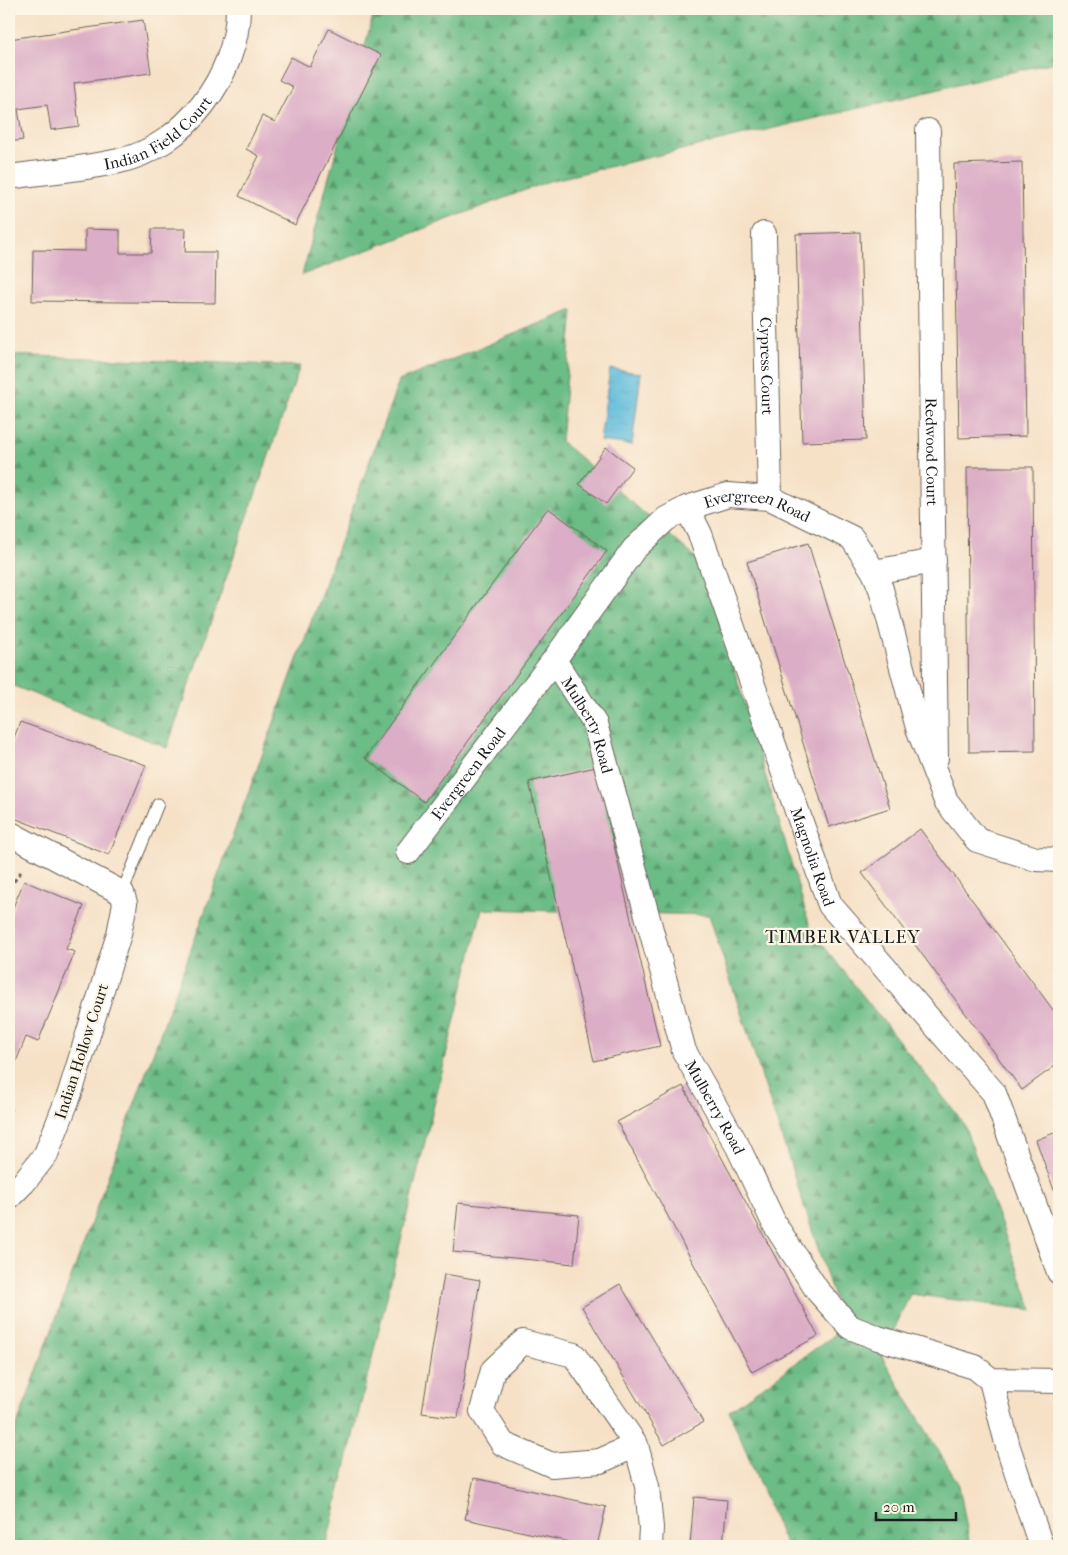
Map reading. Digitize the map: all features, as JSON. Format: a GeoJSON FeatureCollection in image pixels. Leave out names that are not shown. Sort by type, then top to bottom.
{"type":"FeatureCollection","features":[{"type":"Feature","properties":{"kind":"street","name":"Indian Field Court"},"geometry":{"type":"LineString","coordinates":[[9,177],[120,161],[147,151],[176,132],[203,106],[220,79],[231,52],[238,21],[238,9]]}},
{"type":"Feature","properties":{"kind":"street","name":"Redwood Court"},"geometry":{"type":"LineString","coordinates":[[928,131],[936,773]]}},
{"type":"Feature","properties":{"kind":"street","name":"Cypress Court"},"geometry":{"type":"LineString","coordinates":[[764,234],[770,498]]}},
{"type":"Feature","properties":{"kind":"street","name":"Evergreen Road"},"geometry":{"type":"LineString","coordinates":[[408,852],[554,660],[634,549],[666,519],[687,508],[728,495],[770,498],[852,538],[874,572],[881,589],[918,728],[946,801],[977,840],[1036,859],[1059,860]]}},
{"type":"Feature","properties":{"kind":"street","name":"Magnolia Road"},"geometry":{"type":"LineString","coordinates":[[687,508],[700,534],[830,905],[994,1093],[1059,1272]]}},
{"type":"Feature","properties":{"kind":"street"},"geometry":{"type":"LineString","coordinates":[[874,572],[934,561]]}},
{"type":"Feature","properties":{"kind":"street","name":"Mulberry Road"},"geometry":{"type":"LineString","coordinates":[[554,660],[595,724],[684,1051],[738,1147],[775,1225],[817,1290],[850,1327],[878,1338],[976,1367],[991,1380]]}},
{"type":"Feature","properties":{"kind":"street"},"geometry":{"type":"LineString","coordinates":[[9,833],[122,893]]}},
{"type":"Feature","properties":{"kind":"street","name":"Indian Hollow Court"},"geometry":{"type":"LineString","coordinates":[[9,1197],[24,1182],[46,1154],[70,1093],[118,934],[125,903],[122,893]]}},
{"type":"Feature","properties":{"kind":"street"},"geometry":{"type":"LineString","coordinates":[[636,1446],[600,1461],[552,1465],[503,1444],[482,1411],[493,1370],[523,1342],[574,1355],[636,1446],[647,1486],[651,1528],[650,1546]]}},
{"type":"Feature","properties":{"kind":"street"},"geometry":{"type":"LineString","coordinates":[[1041,1546],[1008,1447],[991,1380],[1059,1381]]}},
{"type":"Feature","properties":{"kind":"lane","name":"Indian Hollow Court"},"geometry":{"type":"LineString","coordinates":[[122,893],[158,804]]}},
{"type":"Feature","properties":{"kind":"path"},"geometry":{"type":"LineString","coordinates":[[9,1107],[13,1113]]}},
{"type":"Feature","properties":{"kind":"green space"},"geometry":{"type":"Polygon","coordinates":[[[375,9],[1059,9],[1059,61],[549,181],[302,275],[375,9]]]}},
{"type":"Feature","properties":{"kind":"green space"},"geometry":{"type":"Polygon","coordinates":[[[573,310],[561,441],[703,564],[811,930],[963,1122],[1033,1310],[910,1294],[882,1357],[959,1485],[970,1546],[786,1546],[729,1411],[844,1328],[709,915],[482,909],[326,1546],[19,1546],[9,1544],[9,1447],[399,381],[573,310]]]}},
{"type":"Feature","properties":{"kind":"green space"},"geometry":{"type":"Polygon","coordinates":[[[9,355],[300,366],[167,748],[9,684],[9,355]]]}},
{"type":"Feature","properties":{"kind":"water"},"geometry":{"type":"Polygon","coordinates":[[[610,369],[641,373],[632,445],[600,441],[610,369]]]}},
{"type":"Feature","properties":{"kind":"building"},"geometry":{"type":"Polygon","coordinates":[[[143,20],[151,73],[74,83],[79,126],[51,130],[47,105],[18,109],[23,140],[9,142],[9,39],[143,20]]]}},
{"type":"Feature","properties":{"kind":"building"},"geometry":{"type":"Polygon","coordinates":[[[329,29],[381,55],[295,225],[239,196],[259,156],[246,149],[262,116],[275,122],[293,87],[279,80],[291,57],[310,67],[329,29]]]}},
{"type":"Feature","properties":{"kind":"building"},"geometry":{"type":"Polygon","coordinates":[[[1022,162],[1026,436],[959,438],[954,164],[1022,162]]]}},
{"type":"Feature","properties":{"kind":"building"},"geometry":{"type":"Polygon","coordinates":[[[85,229],[120,230],[120,253],[151,253],[152,229],[186,229],[185,252],[216,252],[215,303],[32,301],[33,250],[85,251],[85,229]]]}},
{"type":"Feature","properties":{"kind":"building"},"geometry":{"type":"Polygon","coordinates":[[[860,232],[866,440],[802,442],[796,234],[860,232]]]}},
{"type":"Feature","properties":{"kind":"building"},"geometry":{"type":"Polygon","coordinates":[[[606,447],[633,467],[606,504],[579,484],[606,447]]]}},
{"type":"Feature","properties":{"kind":"building"},"geometry":{"type":"Polygon","coordinates":[[[967,467],[1033,467],[1035,751],[969,752],[967,467]]]}},
{"type":"Feature","properties":{"kind":"building"},"geometry":{"type":"Polygon","coordinates":[[[548,508],[607,551],[424,802],[365,758],[548,508]]]}},
{"type":"Feature","properties":{"kind":"building"},"geometry":{"type":"Polygon","coordinates":[[[808,543],[890,808],[829,827],[747,562],[808,543]]]}},
{"type":"Feature","properties":{"kind":"building"},"geometry":{"type":"Polygon","coordinates":[[[20,722],[146,765],[109,855],[9,816],[9,751],[20,722]]]}},
{"type":"Feature","properties":{"kind":"building"},"geometry":{"type":"Polygon","coordinates":[[[596,767],[660,1046],[594,1061],[529,782],[596,767]]]}},
{"type":"Feature","properties":{"kind":"building"},"geometry":{"type":"Polygon","coordinates":[[[920,829],[1059,1018],[1059,1063],[1022,1090],[862,873],[920,829]]]}},
{"type":"Feature","properties":{"kind":"building"},"geometry":{"type":"Polygon","coordinates":[[[24,881],[84,906],[66,949],[75,952],[38,1042],[26,1037],[9,1079],[9,917],[24,881]]]}},
{"type":"Feature","properties":{"kind":"building"},"geometry":{"type":"Polygon","coordinates":[[[683,1086],[818,1336],[752,1372],[617,1122],[683,1086]]]}},
{"type":"Feature","properties":{"kind":"building"},"geometry":{"type":"Polygon","coordinates":[[[1059,1131],[1059,1204],[1036,1140],[1059,1131]]]}},
{"type":"Feature","properties":{"kind":"building"},"geometry":{"type":"Polygon","coordinates":[[[458,1203],[579,1215],[574,1264],[453,1252],[458,1203]]]}},
{"type":"Feature","properties":{"kind":"building"},"geometry":{"type":"Polygon","coordinates":[[[444,1274],[480,1280],[458,1418],[422,1413],[444,1274]]]}},
{"type":"Feature","properties":{"kind":"building"},"geometry":{"type":"Polygon","coordinates":[[[620,1284],[703,1422],[664,1445],[582,1307],[620,1284]]]}},
{"type":"Feature","properties":{"kind":"building"},"geometry":{"type":"Polygon","coordinates":[[[474,1478],[606,1507],[597,1546],[588,1546],[465,1519],[474,1478]]]}},
{"type":"Feature","properties":{"kind":"building"},"geometry":{"type":"Polygon","coordinates":[[[694,1497],[727,1500],[723,1546],[690,1546],[694,1497]]]}},
{"type":"Feature","properties":{"kind":"district","name":"TIMBER VALLEY"},"geometry":{"type":"Point","coordinates":[843,937]}}]}
